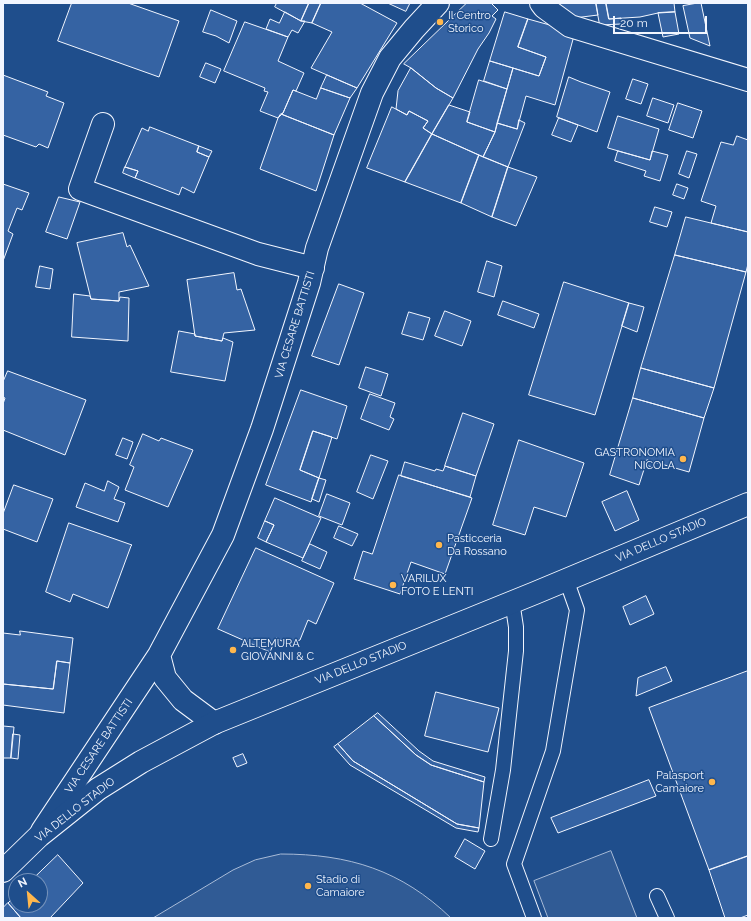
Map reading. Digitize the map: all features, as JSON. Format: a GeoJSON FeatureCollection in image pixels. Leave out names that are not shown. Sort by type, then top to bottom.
{"type":"FeatureCollection","features":[{"type":"Feature","properties":{"kind":"street","name":"VIA CESARE BATTISTI"},"geometry":{"type":"LineString","coordinates":[[38,836],[159,655],[223,535],[262,429],[313,268],[317,248],[372,93],[390,58],[438,3]]}},
{"type":"Feature","properties":{"kind":"street"},"geometry":{"type":"LineString","coordinates":[[541,3],[544,7],[570,26],[748,80]]}},
{"type":"Feature","properties":{"kind":"street"},"geometry":{"type":"LineString","coordinates":[[103,124],[80,189],[258,254],[313,268]]}},
{"type":"Feature","properties":{"kind":"street","name":"VIA DELLO STADIO"},"geometry":{"type":"LineString","coordinates":[[3,871],[38,836],[98,789],[141,762],[214,723],[748,504]]}},
{"type":"Feature","properties":{"kind":"street"},"geometry":{"type":"LineString","coordinates":[[159,655],[165,678],[183,700],[214,723]]}},
{"type":"Feature","properties":{"kind":"lane"},"geometry":{"type":"LineString","coordinates":[[534,918],[514,864],[553,751],[577,610],[566,579]]}},
{"type":"Feature","properties":{"kind":"lane"},"geometry":{"type":"LineString","coordinates":[[491,839],[503,770],[516,651],[516,627],[512,601]]}},
{"type":"Feature","properties":{"kind":"lane"},"geometry":{"type":"LineString","coordinates":[[657,896],[667,918]]}},
{"type":"Feature","properties":{"kind":"shaded area"},"geometry":{"type":"Polygon","coordinates":[[[611,851],[637,918],[548,918],[534,881],[611,851]]]}},
{"type":"Feature","properties":{"kind":"shaded area","name":"Stadio di Camaiore"},"geometry":{"type":"Polygon","coordinates":[[[281,854],[329,857],[373,868],[413,888],[432,901],[451,918],[153,918],[233,870],[255,860],[281,854]]]}},
{"type":"Feature","properties":{"kind":"building"},"geometry":{"type":"Polygon","coordinates":[[[72,3],[128,3],[179,21],[159,77],[58,41],[72,3]]]}},
{"type":"Feature","properties":{"kind":"building"},"geometry":{"type":"Polygon","coordinates":[[[277,3],[309,3],[301,21],[275,7],[277,3]]]}},
{"type":"Feature","properties":{"kind":"building"},"geometry":{"type":"Polygon","coordinates":[[[309,3],[321,3],[312,23],[301,21],[309,3]]]}},
{"type":"Feature","properties":{"kind":"building"},"geometry":{"type":"Polygon","coordinates":[[[321,3],[360,3],[397,23],[357,88],[311,68],[332,32],[312,23],[321,3]]]}},
{"type":"Feature","properties":{"kind":"building"},"geometry":{"type":"Polygon","coordinates":[[[388,3],[410,3],[406,11],[388,3]]]}},
{"type":"Feature","properties":{"kind":"building"},"geometry":{"type":"Polygon","coordinates":[[[467,3],[491,3],[498,10],[492,16],[496,19],[489,33],[478,49],[453,98],[436,88],[404,64],[467,3]]]}},
{"type":"Feature","properties":{"kind":"building"},"geometry":{"type":"Polygon","coordinates":[[[557,3],[596,3],[598,15],[574,18],[557,3]]]}},
{"type":"Feature","properties":{"kind":"building"},"geometry":{"type":"Polygon","coordinates":[[[596,3],[606,3],[609,19],[621,18],[621,24],[600,25],[596,3]]]}},
{"type":"Feature","properties":{"kind":"building"},"geometry":{"type":"Polygon","coordinates":[[[606,3],[674,3],[675,12],[658,13],[640,17],[609,19],[606,3]]]}},
{"type":"Feature","properties":{"kind":"building"},"geometry":{"type":"Polygon","coordinates":[[[701,3],[710,46],[690,38],[683,6],[701,3]]]}},
{"type":"Feature","properties":{"kind":"building"},"geometry":{"type":"Polygon","coordinates":[[[211,10],[237,21],[229,43],[216,36],[203,32],[211,10]]]}},
{"type":"Feature","properties":{"kind":"building"},"geometry":{"type":"Polygon","coordinates":[[[285,12],[301,21],[305,21],[298,33],[292,30],[288,37],[266,29],[270,19],[279,23],[285,12]]]}},
{"type":"Feature","properties":{"kind":"building"},"geometry":{"type":"Polygon","coordinates":[[[505,12],[528,19],[518,47],[546,57],[539,76],[490,61],[505,12]]]}},
{"type":"Feature","properties":{"kind":"building"},"geometry":{"type":"Polygon","coordinates":[[[675,12],[679,34],[663,37],[658,13],[675,12]]]}},
{"type":"Feature","properties":{"kind":"building"},"geometry":{"type":"Polygon","coordinates":[[[528,19],[575,32],[555,105],[526,96],[517,129],[497,123],[513,68],[539,76],[546,57],[518,47],[528,19]]]}},
{"type":"Feature","properties":{"kind":"building"},"geometry":{"type":"Polygon","coordinates":[[[245,22],[288,37],[278,61],[304,73],[296,91],[293,90],[283,113],[278,118],[260,111],[268,92],[264,91],[265,88],[224,71],[245,22]]]}},
{"type":"Feature","properties":{"kind":"building"},"geometry":{"type":"Polygon","coordinates":[[[490,61],[513,68],[507,89],[484,81],[490,61]]]}},
{"type":"Feature","properties":{"kind":"building"},"geometry":{"type":"Polygon","coordinates":[[[206,63],[221,69],[215,83],[200,77],[206,63]]]}},
{"type":"Feature","properties":{"kind":"building"},"geometry":{"type":"Polygon","coordinates":[[[411,68],[436,88],[453,98],[432,134],[423,128],[428,121],[409,111],[407,115],[396,109],[398,91],[411,68]]]}},
{"type":"Feature","properties":{"kind":"building"},"geometry":{"type":"Polygon","coordinates":[[[3,75],[48,92],[46,96],[64,103],[48,148],[39,144],[36,147],[3,135],[3,75]]]}},
{"type":"Feature","properties":{"kind":"building"},"geometry":{"type":"Polygon","coordinates":[[[327,75],[357,88],[350,98],[321,88],[327,75]]]}},
{"type":"Feature","properties":{"kind":"building"},"geometry":{"type":"Polygon","coordinates":[[[569,77],[610,92],[597,132],[557,117],[569,77]]]}},
{"type":"Feature","properties":{"kind":"building"},"geometry":{"type":"Polygon","coordinates":[[[633,79],[648,84],[641,104],[626,99],[633,79]]]}},
{"type":"Feature","properties":{"kind":"building"},"geometry":{"type":"Polygon","coordinates":[[[479,80],[507,89],[495,132],[467,122],[479,80]]]}},
{"type":"Feature","properties":{"kind":"building"},"geometry":{"type":"Polygon","coordinates":[[[321,88],[350,98],[334,135],[281,114],[283,113],[293,90],[316,99],[321,88]]]}},
{"type":"Feature","properties":{"kind":"building"},"geometry":{"type":"Polygon","coordinates":[[[653,98],[674,105],[668,123],[647,116],[653,98]]]}},
{"type":"Feature","properties":{"kind":"building"},"geometry":{"type":"Polygon","coordinates":[[[678,103],[702,111],[693,138],[669,130],[678,103]]]}},
{"type":"Feature","properties":{"kind":"building"},"geometry":{"type":"Polygon","coordinates":[[[449,105],[470,112],[467,122],[495,132],[483,157],[432,134],[449,105]]]}},
{"type":"Feature","properties":{"kind":"building"},"geometry":{"type":"Polygon","coordinates":[[[392,107],[407,115],[409,111],[428,121],[423,128],[432,134],[405,182],[367,168],[392,107]]]}},
{"type":"Feature","properties":{"kind":"building"},"geometry":{"type":"Polygon","coordinates":[[[281,114],[334,135],[316,191],[260,169],[278,118],[281,114]]]}},
{"type":"Feature","properties":{"kind":"building"},"geometry":{"type":"Polygon","coordinates":[[[618,116],[659,129],[650,160],[608,148],[618,116]]]}},
{"type":"Feature","properties":{"kind":"building"},"geometry":{"type":"Polygon","coordinates":[[[559,118],[578,125],[571,142],[552,135],[559,118]]]}},
{"type":"Feature","properties":{"kind":"building"},"geometry":{"type":"Polygon","coordinates":[[[519,120],[525,123],[508,167],[483,157],[495,132],[497,123],[517,129],[519,120]]]}},
{"type":"Feature","properties":{"kind":"building"},"geometry":{"type":"Polygon","coordinates":[[[150,127],[199,146],[197,152],[209,157],[194,193],[182,187],[179,195],[135,178],[138,171],[125,167],[142,128],[148,131],[150,127]]]}},
{"type":"Feature","properties":{"kind":"building"},"geometry":{"type":"Polygon","coordinates":[[[432,134],[479,155],[461,203],[405,182],[432,134]]]}},
{"type":"Feature","properties":{"kind":"building"},"geometry":{"type":"Polygon","coordinates":[[[737,136],[748,140],[748,232],[711,223],[716,206],[701,201],[721,142],[733,145],[737,136]]]}},
{"type":"Feature","properties":{"kind":"building"},"geometry":{"type":"Polygon","coordinates":[[[199,146],[212,151],[209,157],[197,152],[199,146]]]}},
{"type":"Feature","properties":{"kind":"building"},"geometry":{"type":"Polygon","coordinates":[[[618,151],[650,160],[652,151],[668,155],[660,181],[644,176],[646,171],[615,161],[618,151]]]}},
{"type":"Feature","properties":{"kind":"building"},"geometry":{"type":"Polygon","coordinates":[[[687,151],[697,154],[689,178],[679,174],[687,151]]]}},
{"type":"Feature","properties":{"kind":"building"},"geometry":{"type":"Polygon","coordinates":[[[479,155],[508,167],[492,217],[461,203],[479,155]]]}},
{"type":"Feature","properties":{"kind":"building"},"geometry":{"type":"Polygon","coordinates":[[[125,167],[138,171],[135,178],[123,173],[125,167]]]}},
{"type":"Feature","properties":{"kind":"building"},"geometry":{"type":"Polygon","coordinates":[[[508,167],[537,177],[516,226],[492,217],[508,167]]]}},
{"type":"Feature","properties":{"kind":"building"},"geometry":{"type":"Polygon","coordinates":[[[3,184],[29,193],[22,210],[17,208],[8,231],[13,234],[3,261],[3,184]]]}},
{"type":"Feature","properties":{"kind":"building"},"geometry":{"type":"Polygon","coordinates":[[[677,184],[688,188],[684,199],[673,195],[677,184]]]}},
{"type":"Feature","properties":{"kind":"building"},"geometry":{"type":"Polygon","coordinates":[[[59,197],[80,202],[67,239],[46,232],[59,197]]]}},
{"type":"Feature","properties":{"kind":"building"},"geometry":{"type":"Polygon","coordinates":[[[655,207],[672,212],[667,227],[650,222],[655,207]]]}},
{"type":"Feature","properties":{"kind":"building"},"geometry":{"type":"Polygon","coordinates":[[[686,217],[748,232],[748,264],[746,272],[675,255],[686,217]]]}},
{"type":"Feature","properties":{"kind":"building"},"geometry":{"type":"Polygon","coordinates":[[[123,233],[127,247],[130,245],[149,286],[119,292],[119,301],[91,299],[77,243],[123,233]]]}},
{"type":"Feature","properties":{"kind":"building"},"geometry":{"type":"Polygon","coordinates":[[[675,255],[746,272],[714,388],[641,368],[675,255]]]}},
{"type":"Feature","properties":{"kind":"building"},"geometry":{"type":"Polygon","coordinates":[[[487,261],[502,266],[494,297],[478,292],[487,261]]]}},
{"type":"Feature","properties":{"kind":"building"},"geometry":{"type":"Polygon","coordinates":[[[40,266],[53,269],[50,289],[36,287],[40,266]]]}},
{"type":"Feature","properties":{"kind":"building"},"geometry":{"type":"Polygon","coordinates":[[[234,273],[237,290],[241,289],[255,330],[224,333],[222,341],[195,336],[187,280],[234,273]]]}},
{"type":"Feature","properties":{"kind":"building"},"geometry":{"type":"Polygon","coordinates":[[[564,282],[629,303],[595,415],[529,395],[564,282]]]}},
{"type":"Feature","properties":{"kind":"building"},"geometry":{"type":"Polygon","coordinates":[[[339,284],[364,293],[339,365],[312,356],[339,284]]]}},
{"type":"Feature","properties":{"kind":"building"},"geometry":{"type":"Polygon","coordinates":[[[74,294],[90,296],[91,299],[119,301],[120,297],[129,298],[128,341],[72,337],[74,294]]]}},
{"type":"Feature","properties":{"kind":"building"},"geometry":{"type":"Polygon","coordinates":[[[503,301],[539,314],[534,328],[498,315],[503,301]]]}},
{"type":"Feature","properties":{"kind":"building"},"geometry":{"type":"Polygon","coordinates":[[[629,303],[644,307],[637,332],[622,326],[629,303]]]}},
{"type":"Feature","properties":{"kind":"building"},"geometry":{"type":"Polygon","coordinates":[[[445,311],[471,321],[462,346],[435,336],[445,311]]]}},
{"type":"Feature","properties":{"kind":"building"},"geometry":{"type":"Polygon","coordinates":[[[409,312],[430,318],[423,340],[402,334],[409,312]]]}},
{"type":"Feature","properties":{"kind":"building"},"geometry":{"type":"Polygon","coordinates":[[[179,331],[195,334],[195,336],[222,341],[223,338],[233,342],[225,381],[171,372],[179,331]]]}},
{"type":"Feature","properties":{"kind":"building"},"geometry":{"type":"Polygon","coordinates":[[[366,367],[388,374],[381,396],[359,388],[366,367]]]}},
{"type":"Feature","properties":{"kind":"building"},"geometry":{"type":"Polygon","coordinates":[[[641,368],[714,388],[704,418],[633,398],[641,368]]]}},
{"type":"Feature","properties":{"kind":"building"},"geometry":{"type":"Polygon","coordinates":[[[8,371],[86,400],[65,455],[3,430],[3,404],[5,398],[3,397],[3,382],[8,371]]]}},
{"type":"Feature","properties":{"kind":"building"},"geometry":{"type":"Polygon","coordinates":[[[301,390],[347,406],[337,439],[313,431],[300,470],[319,478],[311,502],[266,485],[301,390]]]}},
{"type":"Feature","properties":{"kind":"building"},"geometry":{"type":"Polygon","coordinates":[[[370,394],[395,403],[390,417],[394,419],[389,430],[361,419],[370,394]]]}},
{"type":"Feature","properties":{"kind":"building"},"geometry":{"type":"Polygon","coordinates":[[[633,398],[704,418],[689,472],[647,460],[639,485],[610,475],[633,398]]]}},
{"type":"Feature","properties":{"kind":"building"},"geometry":{"type":"Polygon","coordinates":[[[463,413],[494,424],[476,476],[445,466],[463,413]]]}},
{"type":"Feature","properties":{"kind":"building"},"geometry":{"type":"Polygon","coordinates":[[[313,431],[332,437],[319,478],[300,470],[313,431]]]}},
{"type":"Feature","properties":{"kind":"building"},"geometry":{"type":"Polygon","coordinates":[[[143,434],[159,441],[161,438],[193,450],[168,507],[125,490],[134,467],[130,465],[143,434]]]}},
{"type":"Feature","properties":{"kind":"building"},"geometry":{"type":"Polygon","coordinates":[[[123,438],[133,442],[127,459],[116,455],[123,438]]]}},
{"type":"Feature","properties":{"kind":"building"},"geometry":{"type":"Polygon","coordinates":[[[519,440],[584,463],[566,517],[534,507],[525,535],[493,525],[519,440]]]}},
{"type":"Feature","properties":{"kind":"building"},"geometry":{"type":"Polygon","coordinates":[[[371,455],[388,461],[373,499],[357,492],[371,455]]]}},
{"type":"Feature","properties":{"kind":"building"},"geometry":{"type":"Polygon","coordinates":[[[647,460],[654,462],[652,467],[645,465],[647,460]]]}},
{"type":"Feature","properties":{"kind":"building"},"geometry":{"type":"Polygon","coordinates":[[[405,462],[435,471],[436,469],[443,471],[445,466],[476,476],[470,497],[401,476],[405,462]]]}},
{"type":"Feature","properties":{"kind":"building"},"geometry":{"type":"Polygon","coordinates":[[[399,475],[472,498],[445,574],[411,562],[400,594],[354,579],[363,551],[372,554],[399,475]]]}},
{"type":"Feature","properties":{"kind":"building"},"geometry":{"type":"Polygon","coordinates":[[[319,478],[326,480],[319,502],[312,499],[319,478]]]}},
{"type":"Feature","properties":{"kind":"building"},"geometry":{"type":"Polygon","coordinates":[[[108,481],[119,487],[114,499],[125,503],[118,522],[76,507],[85,483],[104,491],[108,481]]]}},
{"type":"Feature","properties":{"kind":"building"},"geometry":{"type":"Polygon","coordinates":[[[14,485],[53,499],[37,542],[3,529],[3,514],[14,485]]]}},
{"type":"Feature","properties":{"kind":"building"},"geometry":{"type":"Polygon","coordinates":[[[627,491],[639,520],[615,531],[602,502],[627,491]]]}},
{"type":"Feature","properties":{"kind":"building"},"geometry":{"type":"Polygon","coordinates":[[[327,494],[350,503],[342,525],[319,516],[327,494]]]}},
{"type":"Feature","properties":{"kind":"building"},"geometry":{"type":"Polygon","coordinates":[[[275,498],[321,518],[303,558],[266,542],[274,525],[265,521],[275,498]]]}},
{"type":"Feature","properties":{"kind":"building"},"geometry":{"type":"Polygon","coordinates":[[[265,521],[274,525],[266,542],[258,538],[265,521]]]}},
{"type":"Feature","properties":{"kind":"building"},"geometry":{"type":"Polygon","coordinates":[[[69,523],[132,545],[108,608],[73,594],[70,602],[46,592],[69,523]]]}},
{"type":"Feature","properties":{"kind":"building"},"geometry":{"type":"Polygon","coordinates":[[[339,526],[358,534],[352,546],[334,538],[339,526]]]}},
{"type":"Feature","properties":{"kind":"building"},"geometry":{"type":"Polygon","coordinates":[[[310,544],[327,552],[320,569],[302,561],[310,544]]]}},
{"type":"Feature","properties":{"kind":"building"},"geometry":{"type":"Polygon","coordinates":[[[256,548],[334,583],[316,624],[308,620],[300,640],[288,644],[276,638],[270,652],[218,629],[256,548]]]}},
{"type":"Feature","properties":{"kind":"building"},"geometry":{"type":"Polygon","coordinates":[[[646,596],[654,614],[630,625],[623,607],[646,596]]]}},
{"type":"Feature","properties":{"kind":"building"},"geometry":{"type":"Polygon","coordinates":[[[20,631],[73,638],[70,663],[57,661],[53,689],[3,684],[3,633],[20,635],[20,631]]]}},
{"type":"Feature","properties":{"kind":"building"},"geometry":{"type":"Polygon","coordinates":[[[57,661],[70,663],[64,713],[3,705],[3,684],[53,689],[57,661]]]}},
{"type":"Feature","properties":{"kind":"building"},"geometry":{"type":"Polygon","coordinates":[[[666,667],[672,681],[636,696],[638,678],[666,667]]]}},
{"type":"Feature","properties":{"kind":"building","name":"Palasport Camaiore"},"geometry":{"type":"Polygon","coordinates":[[[748,671],[748,856],[709,870],[649,708],[748,671]]]}},
{"type":"Feature","properties":{"kind":"building"},"geometry":{"type":"Polygon","coordinates":[[[436,692],[499,708],[488,752],[425,736],[436,692]]]}},
{"type":"Feature","properties":{"kind":"building"},"geometry":{"type":"Polygon","coordinates":[[[378,713],[419,751],[433,761],[485,777],[484,782],[431,765],[416,755],[374,716],[378,713]]]}},
{"type":"Feature","properties":{"kind":"building"},"geometry":{"type":"Polygon","coordinates":[[[374,716],[416,755],[431,765],[484,782],[479,828],[457,824],[353,761],[338,744],[374,716]]]}},
{"type":"Feature","properties":{"kind":"building"},"geometry":{"type":"Polygon","coordinates":[[[3,726],[14,727],[11,758],[3,758],[3,726]]]}},
{"type":"Feature","properties":{"kind":"building"},"geometry":{"type":"Polygon","coordinates":[[[13,734],[20,735],[18,759],[11,758],[13,734]]]}},
{"type":"Feature","properties":{"kind":"building"},"geometry":{"type":"Polygon","coordinates":[[[338,744],[353,761],[457,824],[479,828],[478,832],[456,828],[350,765],[334,747],[338,744]]]}},
{"type":"Feature","properties":{"kind":"building"},"geometry":{"type":"Polygon","coordinates":[[[243,754],[247,763],[237,767],[233,758],[243,754]]]}},
{"type":"Feature","properties":{"kind":"building"},"geometry":{"type":"Polygon","coordinates":[[[649,780],[656,796],[558,833],[551,818],[649,780]]]}},
{"type":"Feature","properties":{"kind":"building"},"geometry":{"type":"Polygon","coordinates":[[[465,839],[485,851],[475,869],[455,857],[465,839]]]}},
{"type":"Feature","properties":{"kind":"building"},"geometry":{"type":"Polygon","coordinates":[[[58,855],[83,883],[50,918],[21,918],[17,913],[48,913],[48,873],[39,873],[58,855]]]}},
{"type":"Feature","properties":{"kind":"building"},"geometry":{"type":"Polygon","coordinates":[[[748,856],[748,915],[740,918],[725,918],[709,870],[748,856]]]}},
{"type":"Feature","properties":{"kind":"building"},"geometry":{"type":"Polygon","coordinates":[[[8,903],[8,913],[17,913],[21,918],[3,918],[3,908],[8,903]]]}},
{"type":"Feature","properties":{"kind":"place","name":"Il Centro Storico"},"geometry":{"type":"Point","coordinates":[440,22]}},
{"type":"Feature","properties":{"kind":"place","name":"GASTRONOMIA NICOLA"},"geometry":{"type":"Point","coordinates":[683,459]}},
{"type":"Feature","properties":{"kind":"place","name":"Pasticceria Da Rossano"},"geometry":{"type":"Point","coordinates":[439,545]}},
{"type":"Feature","properties":{"kind":"place","name":"VARILUX FOTO E LENTI"},"geometry":{"type":"Point","coordinates":[393,585]}},
{"type":"Feature","properties":{"kind":"place","name":"ALTEMURA GIOVANNI & C"},"geometry":{"type":"Point","coordinates":[233,650]}},
{"type":"Feature","properties":{"kind":"place","name":"Palasport Camaiore"},"geometry":{"type":"Point","coordinates":[712,782]}},
{"type":"Feature","properties":{"kind":"place","name":"Stadio di Camaiore"},"geometry":{"type":"Point","coordinates":[308,886]}}]}
